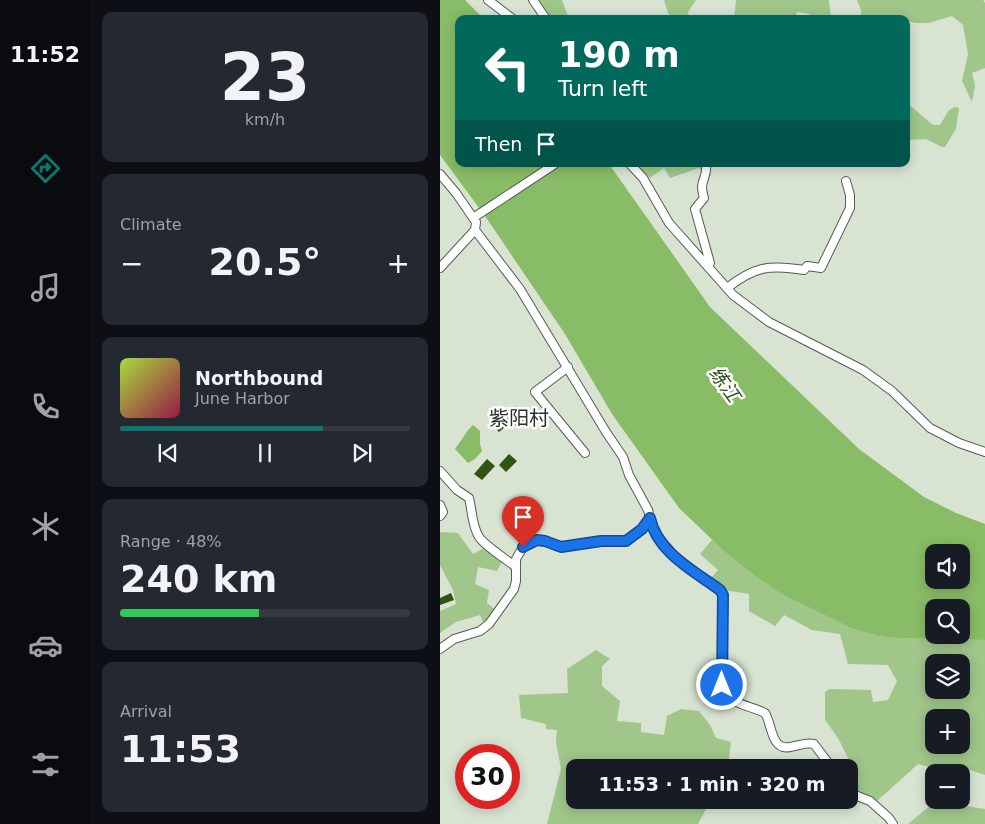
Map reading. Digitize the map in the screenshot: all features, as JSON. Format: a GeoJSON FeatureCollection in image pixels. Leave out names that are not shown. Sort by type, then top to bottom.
{"type":"FeatureCollection","features":[{"type":"Feature","properties":{"kind":"street"},"geometry":{"type":"LineString","coordinates":[[488,0],[508,15]]}},
{"type":"Feature","properties":{"kind":"street"},"geometry":{"type":"LineString","coordinates":[[533,0],[543,15]]}},
{"type":"Feature","properties":{"kind":"street"},"geometry":{"type":"LineString","coordinates":[[473,218],[550,167]]}},
{"type":"Feature","properties":{"kind":"street"},"geometry":{"type":"LineString","coordinates":[[633,167],[644,178],[669,223],[733,296],[769,322],[863,370],[892,391],[930,428],[959,443],[985,452]]}},
{"type":"Feature","properties":{"kind":"street"},"geometry":{"type":"LineString","coordinates":[[706,167],[706,174],[701,187],[704,198],[695,209],[710,264],[708,267]]}},
{"type":"Feature","properties":{"kind":"street"},"geometry":{"type":"LineString","coordinates":[[440,174],[476,222],[475,230],[440,268]]}},
{"type":"Feature","properties":{"kind":"street"},"geometry":{"type":"LineString","coordinates":[[726,288],[744,275],[752,273],[759,268],[781,266],[804,270],[807,266],[820,268],[850,208],[850,195],[846,181]]}},
{"type":"Feature","properties":{"kind":"street"},"geometry":{"type":"LineString","coordinates":[[475,230],[520,289],[623,457],[628,472],[648,510],[656,535],[676,558],[722,592],[722,682],[725,690],[736,702],[764,714],[768,718],[772,734],[782,747],[787,748],[805,743],[814,744],[825,759]]}},
{"type":"Feature","properties":{"kind":"street"},"geometry":{"type":"LineString","coordinates":[[568,367],[535,392],[585,453]]}},
{"type":"Feature","properties":{"kind":"street"},"geometry":{"type":"LineString","coordinates":[[441,473],[457,490],[469,498],[479,537],[484,543],[516,567]]}},
{"type":"Feature","properties":{"kind":"street"},"geometry":{"type":"LineString","coordinates":[[440,505],[443,512],[440,516]]}},
{"type":"Feature","properties":{"kind":"street"},"geometry":{"type":"LineString","coordinates":[[440,649],[454,639],[480,630],[490,624],[513,592],[516,581],[516,559],[523,547],[534,541],[545,541],[561,547],[601,541],[626,541],[642,529],[650,518]]}},
{"type":"Feature","properties":{"kind":"street"},"geometry":{"type":"LineString","coordinates":[[858,796],[870,800],[893,824]]}},
{"type":"Feature","properties":{"kind":"shaded area"},"geometry":{"type":"Polygon","coordinates":[[[537,0],[562,0],[568,15],[547,15],[537,0]]]}},
{"type":"Feature","properties":{"kind":"shaded area"},"geometry":{"type":"Polygon","coordinates":[[[664,0],[696,0],[688,12],[688,15],[669,15],[664,0]]]}},
{"type":"Feature","properties":{"kind":"shaded area"},"geometry":{"type":"Polygon","coordinates":[[[736,0],[829,0],[831,15],[810,15],[797,12],[796,15],[734,15],[736,0]]]}},
{"type":"Feature","properties":{"kind":"shaded area"},"geometry":{"type":"Polygon","coordinates":[[[857,0],[983,0],[985,3],[985,68],[972,73],[975,86],[972,102],[962,81],[968,54],[963,25],[952,16],[929,23],[915,23],[910,21],[910,15],[861,15],[857,0]]]}},
{"type":"Feature","properties":{"kind":"shaded area"},"geometry":{"type":"Polygon","coordinates":[[[910,105],[933,125],[940,125],[949,110],[955,107],[959,108],[956,129],[945,147],[926,139],[910,140],[910,105]]]}},
{"type":"Feature","properties":{"kind":"shaded area"},"geometry":{"type":"Polygon","coordinates":[[[639,167],[705,167],[705,172],[702,172],[699,168],[670,178],[664,168],[650,178],[639,167]]]}},
{"type":"Feature","properties":{"kind":"shaded area"},"geometry":{"type":"Polygon","coordinates":[[[440,532],[458,533],[473,554],[484,548],[503,560],[497,571],[478,567],[475,584],[489,590],[487,603],[497,611],[485,626],[480,615],[456,622],[440,633],[440,611],[456,604],[453,590],[440,565],[440,532]]]}},
{"type":"Feature","properties":{"kind":"shaded area"},"geometry":{"type":"Polygon","coordinates":[[[712,540],[783,595],[853,629],[878,636],[925,639],[925,644],[970,644],[970,640],[985,640],[985,775],[970,770],[970,764],[925,764],[925,766],[918,764],[877,801],[858,791],[858,759],[848,759],[838,738],[825,720],[825,692],[830,689],[871,690],[873,702],[888,700],[897,681],[888,665],[848,664],[840,634],[812,630],[784,615],[775,626],[749,611],[749,594],[724,590],[711,578],[718,570],[700,554],[712,540]]]}},
{"type":"Feature","properties":{"kind":"shaded area"},"geometry":{"type":"Polygon","coordinates":[[[596,650],[610,659],[602,666],[602,686],[620,701],[617,721],[641,723],[641,732],[664,735],[667,716],[681,709],[699,711],[710,725],[716,738],[731,742],[729,759],[566,759],[566,809],[706,809],[698,824],[547,824],[561,769],[556,742],[557,730],[546,729],[546,724],[521,718],[519,695],[568,693],[567,669],[596,650]]]}},
{"type":"Feature","properties":{"kind":"shaded area"},"geometry":{"type":"Polygon","coordinates":[[[970,807],[985,809],[985,824],[908,824],[926,809],[970,809],[970,807]]]}},
{"type":"Feature","properties":{"kind":"water","name":"练江"},"geometry":{"type":"Polygon","coordinates":[[[440,0],[465,0],[480,15],[455,15],[455,167],[611,167],[710,307],[859,449],[924,497],[956,513],[985,524],[985,640],[970,640],[970,599],[925,599],[925,639],[878,636],[853,629],[783,595],[753,574],[723,550],[679,508],[612,414],[565,334],[485,216],[440,155],[440,0]]]}},
{"type":"Feature","properties":{"kind":"water"},"geometry":{"type":"Polygon","coordinates":[[[473,425],[480,431],[482,451],[475,459],[468,463],[455,449],[473,425]]]}},
{"type":"Feature","properties":{"kind":"building"},"geometry":{"type":"Polygon","coordinates":[[[516,406],[528,420],[523,425],[521,423],[516,426],[512,421],[499,432],[493,425],[516,406]]]}},
{"type":"Feature","properties":{"kind":"building"},"geometry":{"type":"Polygon","coordinates":[[[509,454],[517,461],[506,472],[499,465],[509,454]]]}},
{"type":"Feature","properties":{"kind":"building"},"geometry":{"type":"Polygon","coordinates":[[[487,459],[495,466],[482,480],[474,474],[487,459]]]}},
{"type":"Feature","properties":{"kind":"building"},"geometry":{"type":"Polygon","coordinates":[[[451,593],[454,600],[440,605],[440,598],[451,593]]]}},
{"type":"Feature","properties":{"kind":"district","name":"紫阳村"},"geometry":{"type":"Point","coordinates":[519,418]}},
{"type":"Feature","properties":{"kind":"route"},"geometry":{"type":"LineString","coordinates":[[523,547],[537,540],[548,542],[558,547],[601,541],[623,542],[631,539],[650,518],[656,535],[669,551],[720,590],[723,595],[722,685]]}}]}
